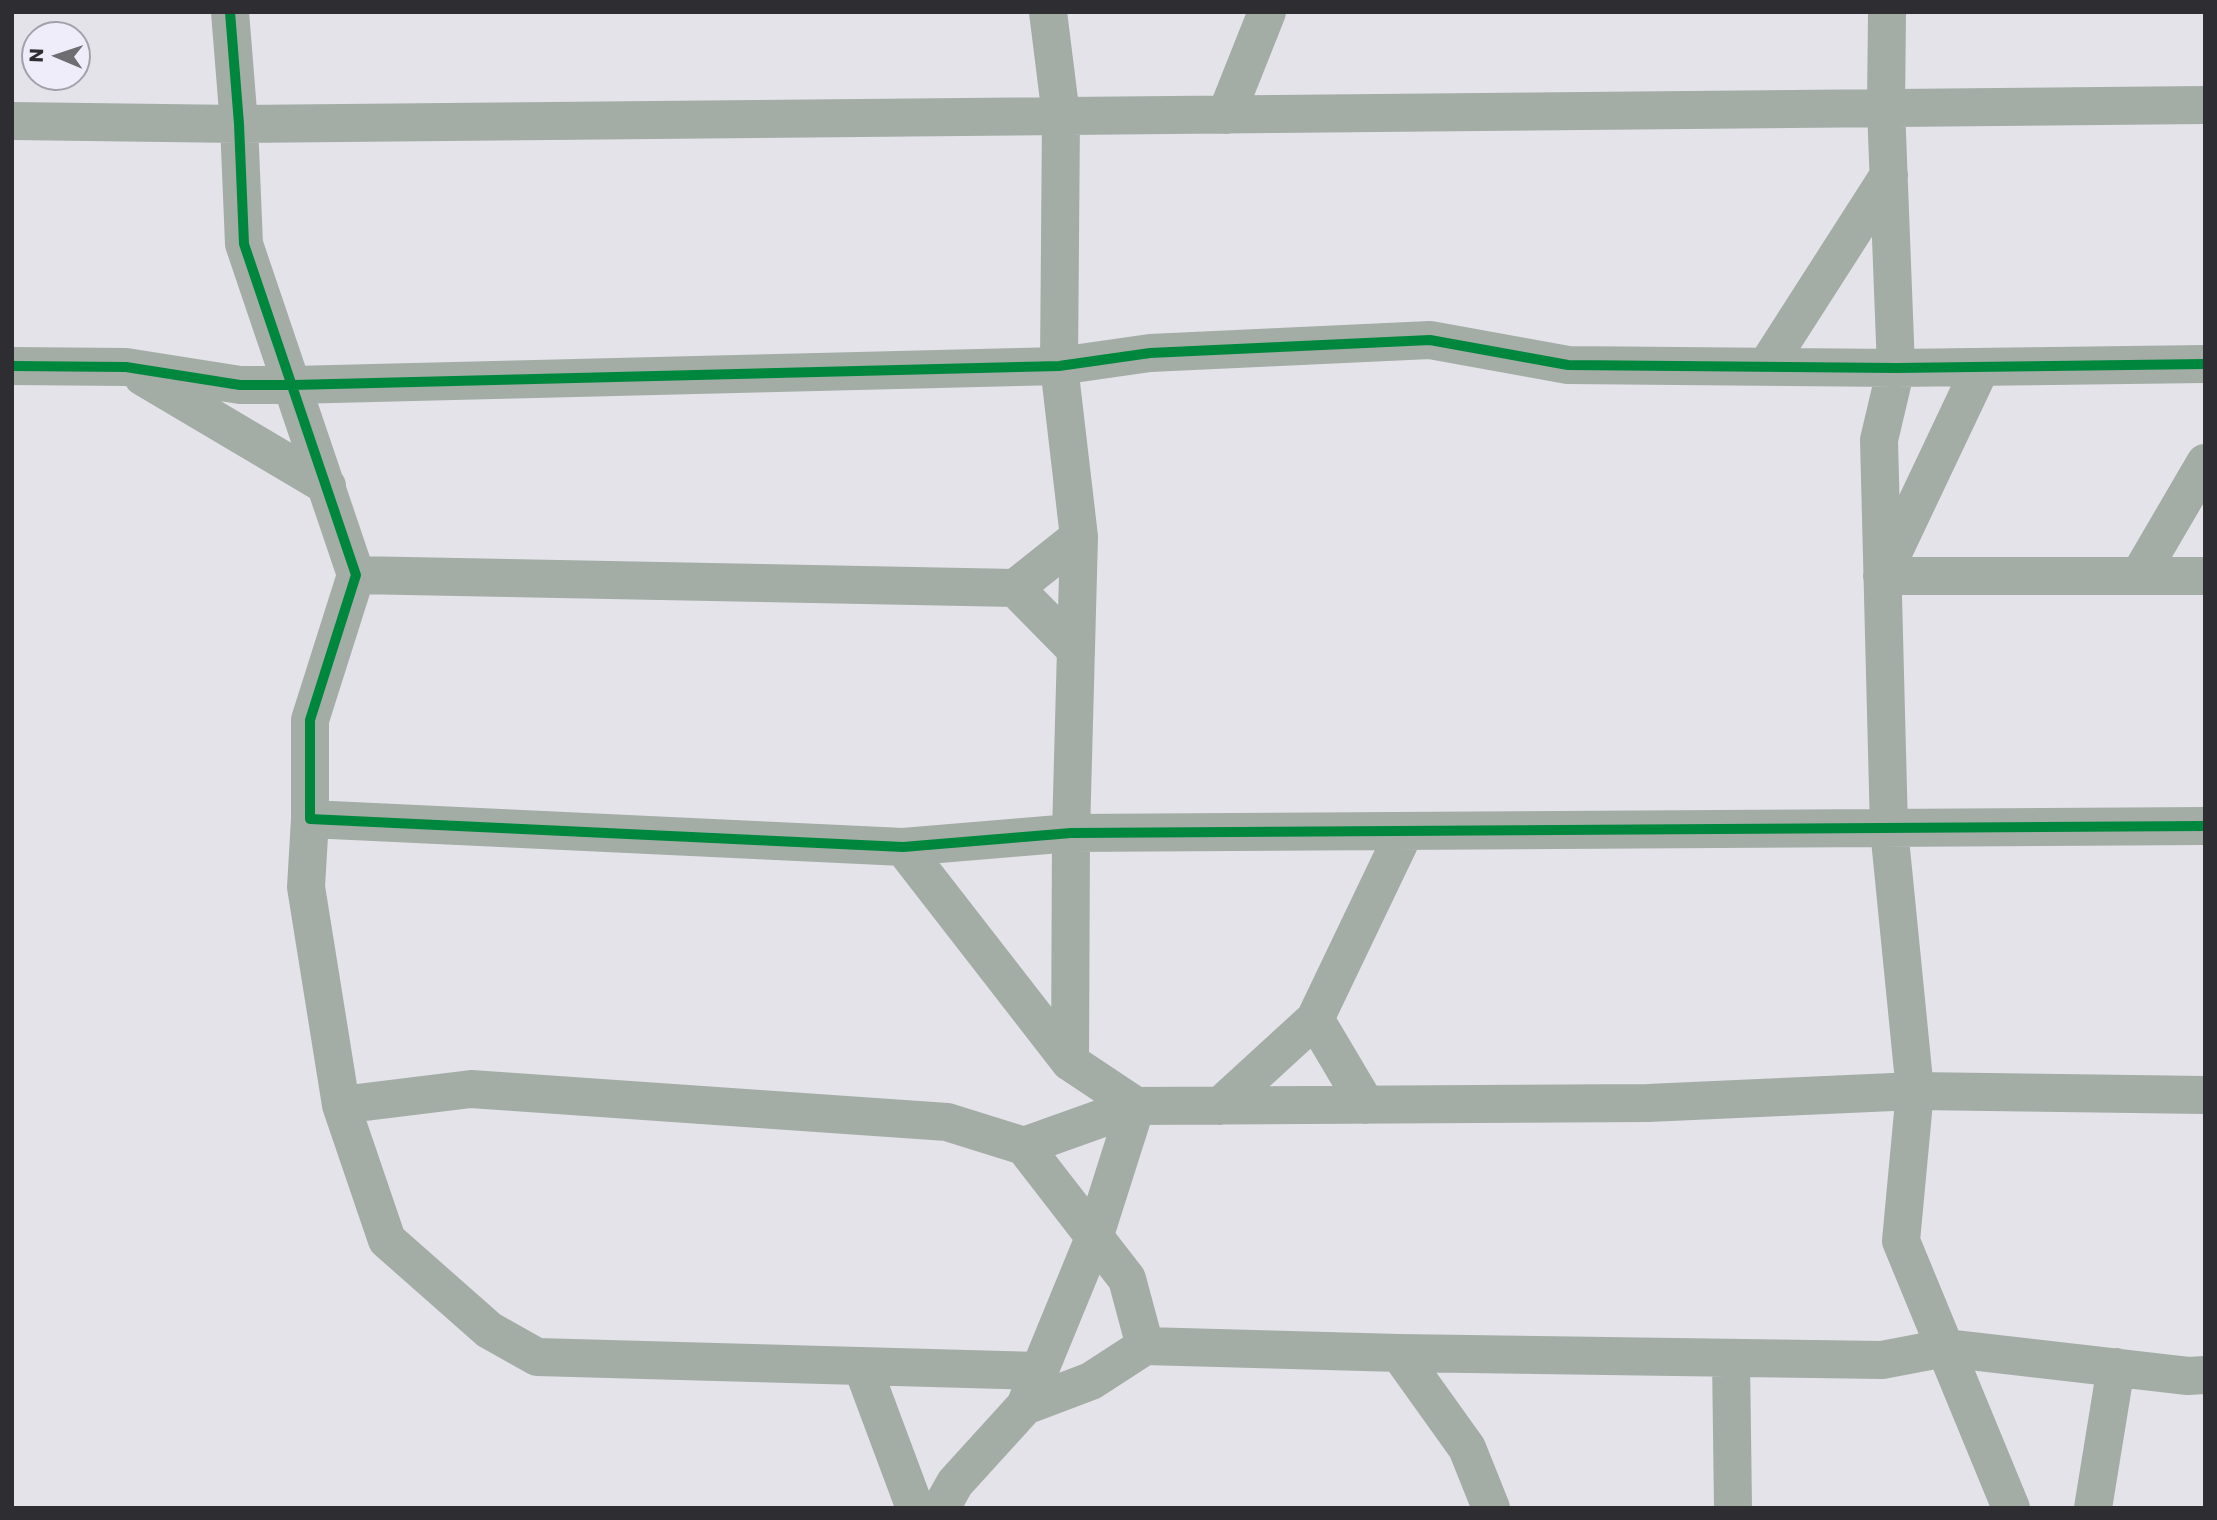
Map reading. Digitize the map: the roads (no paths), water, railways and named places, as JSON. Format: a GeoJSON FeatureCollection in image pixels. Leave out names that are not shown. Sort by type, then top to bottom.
{"type":"FeatureCollection","features":[{"type":"Feature","properties":{"kind":"street"},"geometry":{"type":"LineString","coordinates":[[230,12],[239,124],[244,244],[356,575],[310,720],[310,819],[306,887],[341,1105],[387,1240],[489,1330],[537,1357],[1039,1371]]}},
{"type":"Feature","properties":{"kind":"street"},"geometry":{"type":"LineString","coordinates":[[1048,12],[1061,116],[1059,366],[1079,537],[1070,1062]]}},
{"type":"Feature","properties":{"kind":"street"},"geometry":{"type":"LineString","coordinates":[[1226,115],[1267,12]]}},
{"type":"Feature","properties":{"kind":"street"},"geometry":{"type":"LineString","coordinates":[[1887,12],[1886,108],[1896,368],[1879,440],[1882,576],[1889,829],[1915,1091],[1901,1241],[2011,1508]]}},
{"type":"Feature","properties":{"kind":"street"},"geometry":{"type":"LineString","coordinates":[[12,121],[239,124],[2205,105]]}},
{"type":"Feature","properties":{"kind":"street"},"geometry":{"type":"LineString","coordinates":[[1766,367],[1889,175]]}},
{"type":"Feature","properties":{"kind":"street"},"geometry":{"type":"LineString","coordinates":[[12,366],[126,367],[240,385],[293,385],[1059,366],[1150,353],[1430,340],[1568,365],[1896,368],[2205,364]]}},
{"type":"Feature","properties":{"kind":"street"},"geometry":{"type":"LineString","coordinates":[[126,367],[327,486]]}},
{"type":"Feature","properties":{"kind":"street"},"geometry":{"type":"LineString","coordinates":[[1882,576],[1981,367]]}},
{"type":"Feature","properties":{"kind":"street"},"geometry":{"type":"LineString","coordinates":[[2139,576],[2205,463]]}},
{"type":"Feature","properties":{"kind":"street"},"geometry":{"type":"LineString","coordinates":[[356,575],[1014,588],[1079,537]]}},
{"type":"Feature","properties":{"kind":"street"},"geometry":{"type":"LineString","coordinates":[[1882,576],[2205,576]]}},
{"type":"Feature","properties":{"kind":"street"},"geometry":{"type":"LineString","coordinates":[[1014,588],[1076,650]]}},
{"type":"Feature","properties":{"kind":"street"},"geometry":{"type":"LineString","coordinates":[[310,819],[903,847],[1072,834],[2205,827]]}},
{"type":"Feature","properties":{"kind":"street"},"geometry":{"type":"LineString","coordinates":[[1220,1106],[1315,1019],[1405,831]]}},
{"type":"Feature","properties":{"kind":"street"},"geometry":{"type":"LineString","coordinates":[[903,847],[1070,1062],[1136,1106]]}},
{"type":"Feature","properties":{"kind":"street"},"geometry":{"type":"LineString","coordinates":[[1315,1019],[1366,1105]]}},
{"type":"Feature","properties":{"kind":"street"},"geometry":{"type":"LineString","coordinates":[[341,1105],[471,1089],[947,1122],[1024,1146],[1127,1279],[1145,1346]]}},
{"type":"Feature","properties":{"kind":"street"},"geometry":{"type":"LineString","coordinates":[[1024,1146],[1136,1106],[1648,1103],[1915,1091],[2205,1095]]}},
{"type":"Feature","properties":{"kind":"street"},"geometry":{"type":"LineString","coordinates":[[941,1508],[955,1483],[1025,1406],[1094,1238],[1136,1106]]}},
{"type":"Feature","properties":{"kind":"street"},"geometry":{"type":"LineString","coordinates":[[1025,1406],[1091,1381],[1145,1346],[1399,1353],[1882,1360],[1945,1348],[2188,1376],[2205,1375]]}},
{"type":"Feature","properties":{"kind":"street"},"geometry":{"type":"LineString","coordinates":[[1399,1353],[1467,1448],[1491,1508]]}},
{"type":"Feature","properties":{"kind":"street"},"geometry":{"type":"LineString","coordinates":[[1731,1358],[1733,1508]]}},
{"type":"Feature","properties":{"kind":"street"},"geometry":{"type":"LineString","coordinates":[[862,1366],[915,1508]]}},
{"type":"Feature","properties":{"kind":"street"},"geometry":{"type":"LineString","coordinates":[[2093,1508],[2116,1367]]}}]}
